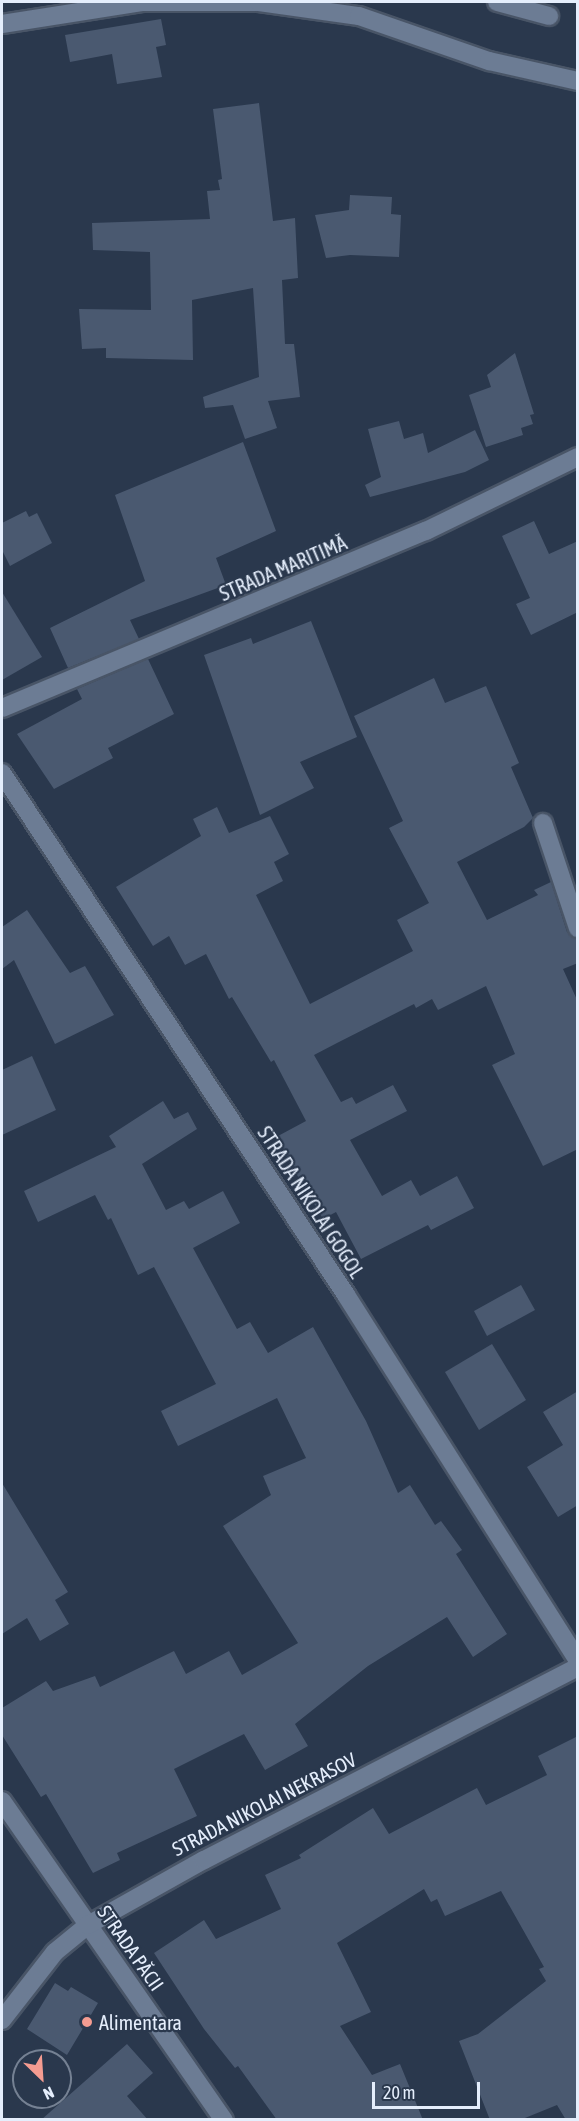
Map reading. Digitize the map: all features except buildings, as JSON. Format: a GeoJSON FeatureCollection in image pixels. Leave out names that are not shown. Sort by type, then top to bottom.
{"type":"FeatureCollection","features":[{"type":"Feature","properties":{"kind":"street"},"geometry":{"type":"LineString","coordinates":[[2,24],[143,2],[259,2],[359,16],[489,61],[578,81]]}},
{"type":"Feature","properties":{"kind":"street"},"geometry":{"type":"LineString","coordinates":[[497,2],[549,16]]}},
{"type":"Feature","properties":{"kind":"street","name":"STRADA MARITIMĂ"},"geometry":{"type":"LineString","coordinates":[[2,708],[426,531],[578,457]]}},
{"type":"Feature","properties":{"kind":"street","name":"STRADA NIKOLAI GOGOL"},"geometry":{"type":"LineString","coordinates":[[2,773],[346,1295],[578,1660]]}},
{"type":"Feature","properties":{"kind":"street"},"geometry":{"type":"LineString","coordinates":[[543,823],[578,928]]}},
{"type":"Feature","properties":{"kind":"street","name":"STRADA NIKOLAI NEKRASOV"},"geometry":{"type":"LineString","coordinates":[[2,2020],[55,1952],[88,1925],[204,1860],[578,1667]]}},
{"type":"Feature","properties":{"kind":"street","name":"STRADA PĂCII"},"geometry":{"type":"LineString","coordinates":[[2,1801],[224,2120]]}},
{"type":"Feature","properties":{"kind":"place","name":"Alimentara"},"geometry":{"type":"Point","coordinates":[87,2022]}}]}
